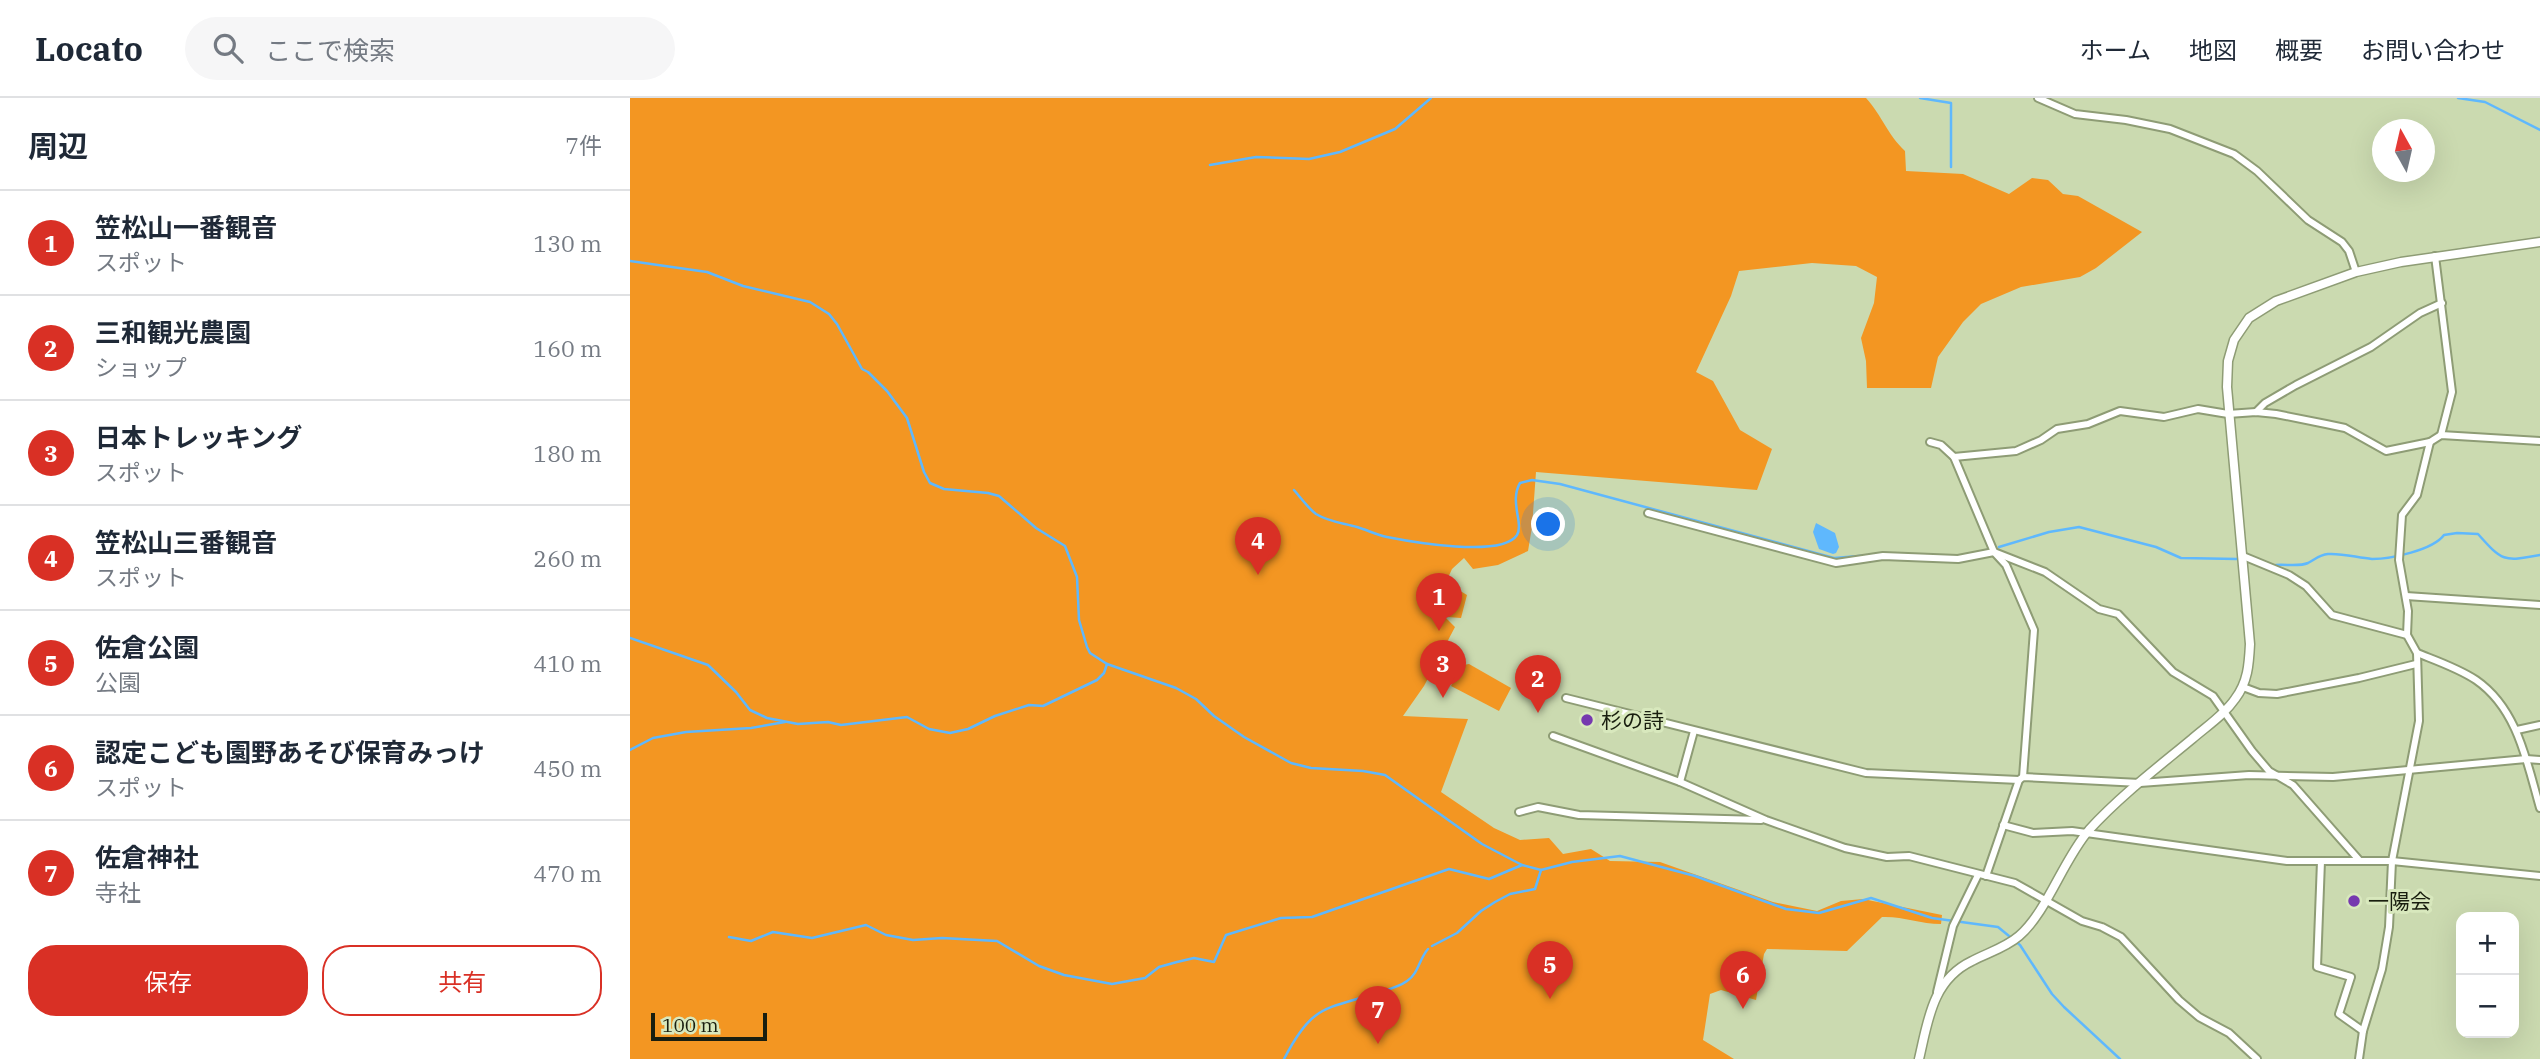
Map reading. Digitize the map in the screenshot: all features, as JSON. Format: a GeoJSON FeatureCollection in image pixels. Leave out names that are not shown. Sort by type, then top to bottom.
{"type":"FeatureCollection","features":[{"type":"Feature","properties":{"kind":"street"},"geometry":{"type":"LineString","coordinates":[[2038,98],[2075,114],[2126,120],[2170,130],[2234,154],[2257,171],[2308,220],[2342,242],[2349,251],[2356,272]]}},
{"type":"Feature","properties":{"kind":"street"},"geometry":{"type":"LineString","coordinates":[[1937,992],[1960,967],[2019,936],[2031,922],[2087,833],[2106,812],[2225,711],[2243,687],[2249,667],[2249,644],[2228,414],[2228,361],[2234,340],[2249,318],[2276,301],[2356,272],[2435,256],[2540,242]]}},
{"type":"Feature","properties":{"kind":"street"},"geometry":{"type":"LineString","coordinates":[[2435,256],[2452,392],[2441,435]]}},
{"type":"Feature","properties":{"kind":"street"},"geometry":{"type":"LineString","coordinates":[[2256,412],[2265,403],[2296,384],[2371,347],[2420,313],[2442,303]]}},
{"type":"Feature","properties":{"kind":"street"},"geometry":{"type":"LineString","coordinates":[[1954,457],[2016,451],[2057,429],[2088,424],[2120,411],[2164,417],[2198,410],[2228,414],[2256,412],[2345,429],[2386,451],[2430,442],[2441,435],[2540,440]]}},
{"type":"Feature","properties":{"kind":"street"},"geometry":{"type":"LineString","coordinates":[[1930,442],[1941,445],[1954,457],[1994,552],[2006,565],[2034,630],[2021,779],[1986,876]]}},
{"type":"Feature","properties":{"kind":"street"},"geometry":{"type":"LineString","coordinates":[[2359,1059],[2363,1031],[2382,969],[2389,927],[2392,861],[2419,721],[2417,653],[2407,635],[2406,596],[2399,560],[2402,515],[2417,495],[2430,442]]}},
{"type":"Feature","properties":{"kind":"street"},"geometry":{"type":"LineString","coordinates":[[1648,513],[1836,563],[1883,556],[1958,559],[1994,552],[2045,572],[2099,609],[2118,614],[2173,671],[2213,696],[2269,771],[2293,785],[2359,860]]}},
{"type":"Feature","properties":{"kind":"street"},"geometry":{"type":"LineString","coordinates":[[2243,556],[2289,575],[2306,586],[2332,615],[2407,635]]}},
{"type":"Feature","properties":{"kind":"street"},"geometry":{"type":"LineString","coordinates":[[2406,596],[2540,605]]}},
{"type":"Feature","properties":{"kind":"street"},"geometry":{"type":"LineString","coordinates":[[2417,653],[2476,680],[2497,700],[2517,730],[2540,808]]}},
{"type":"Feature","properties":{"kind":"street"},"geometry":{"type":"LineString","coordinates":[[2243,687],[2277,694],[2416,664]]}},
{"type":"Feature","properties":{"kind":"street"},"geometry":{"type":"LineString","coordinates":[[1566,698],[1866,773],[2140,783],[2249,775],[2333,777],[2526,759],[2540,760]]}},
{"type":"Feature","properties":{"kind":"street"},"geometry":{"type":"LineString","coordinates":[[2517,730],[2540,725]]}},
{"type":"Feature","properties":{"kind":"street"},"geometry":{"type":"LineString","coordinates":[[1680,782],[1694,731]]}},
{"type":"Feature","properties":{"kind":"street"},"geometry":{"type":"LineString","coordinates":[[1553,736],[1680,782],[1766,820],[1844,848],[1887,857],[1909,856],[2015,883],[2082,921],[2121,937],[2179,1000],[2199,1017],[2229,1034],[2257,1059]]}},
{"type":"Feature","properties":{"kind":"street"},"geometry":{"type":"LineString","coordinates":[[1519,812],[1538,807],[1579,815],[1766,820]]}},
{"type":"Feature","properties":{"kind":"street"},"geometry":{"type":"LineString","coordinates":[[2003,825],[2033,833],[2072,831],[2287,861],[2392,861],[2540,876]]}},
{"type":"Feature","properties":{"kind":"street"},"geometry":{"type":"LineString","coordinates":[[2320,861],[2317,967],[2351,977],[2339,1014],[2363,1031]]}},
{"type":"Feature","properties":{"kind":"street"},"geometry":{"type":"LineString","coordinates":[[1919,1059],[1957,919],[1978,875]]}},
{"type":"Feature","properties":{"kind":"shaded area"},"geometry":{"type":"Polygon","coordinates":[[[630,98],[1866,98],[1905,151],[1906,171],[1963,174],[2009,194],[2032,178],[2048,180],[2063,194],[2078,196],[2142,232],[2096,268],[2080,277],[2021,287],[1981,304],[1963,322],[1938,357],[1931,388],[1867,388],[1866,361],[1861,338],[1874,303],[1877,277],[1856,266],[1812,263],[1739,271],[1731,296],[1696,372],[1713,381],[1740,430],[1772,449],[1757,490],[1536,472],[1528,551],[1498,565],[1473,569],[1464,558],[1452,569],[1446,582],[1453,591],[1447,601],[1455,592],[1467,595],[1461,618],[1447,617],[1442,610],[1440,612],[1455,627],[1424,686],[1403,716],[1468,719],[1441,792],[1494,828],[1520,840],[1549,838],[1563,854],[1591,849],[1610,861],[1660,862],[1773,902],[1817,911],[1841,901],[1863,899],[1942,915],[1941,924],[1882,917],[1847,951],[1767,949],[1756,1000],[1721,990],[1710,994],[1703,1040],[1734,1059],[630,1059],[630,98]]]}},
{"type":"Feature","properties":{"kind":"shaded area"},"geometry":{"type":"Polygon","coordinates":[[[1469,664],[1511,688],[1499,711],[1451,686],[1463,665],[1469,664]]]}},
{"type":"Feature","properties":{"kind":"water"},"geometry":{"type":"Polygon","coordinates":[[[1816,523],[1835,533],[1839,547],[1836,553],[1819,549],[1813,532],[1816,523]]]}},
{"type":"Feature","properties":{"kind":"waterway"},"geometry":{"type":"LineString","coordinates":[[1210,165],[1256,157],[1309,159],[1340,152],[1395,129],[1431,98]]}},
{"type":"Feature","properties":{"kind":"waterway"},"geometry":{"type":"LineString","coordinates":[[1920,98],[1951,103],[1951,167]]}},
{"type":"Feature","properties":{"kind":"waterway"},"geometry":{"type":"LineString","coordinates":[[2458,98],[2485,102],[2540,130]]}},
{"type":"Feature","properties":{"kind":"waterway"},"geometry":{"type":"LineString","coordinates":[[630,261],[707,272],[743,286],[810,302],[829,314],[862,369],[887,391],[907,418],[930,483],[944,489],[999,496],[1036,528],[1065,546],[1077,577],[1079,620],[1090,653],[1107,664],[1176,688],[1196,699],[1214,716],[1244,737],[1291,763],[1311,768],[1385,775],[1482,844],[1522,865],[1541,870],[1572,862],[1620,856],[1695,876],[1786,909],[1819,913],[1871,898],[1932,918],[1998,927],[2020,945],[2052,994],[2064,1007],[2120,1059]]}},
{"type":"Feature","properties":{"kind":"waterway"},"geometry":{"type":"LineString","coordinates":[[1294,490],[1313,512],[1326,519],[1383,536],[1435,545],[1476,547],[1508,542],[1519,530],[1517,490],[1520,483],[1532,480],[1560,484],[1834,558],[1872,555]]}},
{"type":"Feature","properties":{"kind":"waterway"},"geometry":{"type":"LineString","coordinates":[[1999,547],[2049,532],[2079,527],[2156,547],[2181,558],[2237,559]]}},
{"type":"Feature","properties":{"kind":"waterway"},"geometry":{"type":"LineString","coordinates":[[2276,565],[2304,564],[2328,554],[2372,559],[2390,557],[2411,553],[2431,545],[2444,535],[2457,533],[2478,534],[2498,554],[2510,559],[2540,555]]}},
{"type":"Feature","properties":{"kind":"waterway"},"geometry":{"type":"LineString","coordinates":[[1973,553],[1987,550]]}},
{"type":"Feature","properties":{"kind":"waterway"},"geometry":{"type":"LineString","coordinates":[[630,638],[708,665],[750,710],[767,718],[798,724],[828,722],[841,725],[907,717],[929,729],[950,733],[968,729],[995,716],[1029,705],[1043,706],[1097,680],[1104,673],[1107,664]]}},
{"type":"Feature","properties":{"kind":"waterway"},"geometry":{"type":"LineString","coordinates":[[630,750],[653,738],[686,732],[751,728],[785,722]]}},
{"type":"Feature","properties":{"kind":"waterway"},"geometry":{"type":"LineString","coordinates":[[729,937],[751,941],[773,932],[812,938],[866,925],[886,935],[913,940],[942,938],[997,941],[1039,966],[1064,975],[1112,984],[1145,978],[1159,967],[1194,958],[1214,962],[1226,935],[1281,918],[1312,917],[1449,869],[1489,879],[1522,865]]}},
{"type":"Feature","properties":{"kind":"waterway"},"geometry":{"type":"LineString","coordinates":[[1432,946],[1457,933],[1495,902],[1510,894],[1535,889],[1541,870]]}},
{"type":"Feature","properties":{"kind":"waterway"},"geometry":{"type":"LineString","coordinates":[[1284,1059],[1311,1019],[1331,1007],[1404,983],[1414,974],[1428,949]]}},
{"type":"Feature","properties":{"kind":"place","name":"笠松山三番観音"},"geometry":{"type":"Point","coordinates":[1258,575]}},
{"type":"Feature","properties":{"kind":"place","name":"笠松山一番観音"},"geometry":{"type":"Point","coordinates":[1439,631]}},
{"type":"Feature","properties":{"kind":"place","name":"日本トレッキング"},"geometry":{"type":"Point","coordinates":[1443,698]}},
{"type":"Feature","properties":{"kind":"place","name":"三和観光農園"},"geometry":{"type":"Point","coordinates":[1538,713]}},
{"type":"Feature","properties":{"kind":"place","name":"杉の詩"},"geometry":{"type":"Point","coordinates":[1587,720]}},
{"type":"Feature","properties":{"kind":"place","name":"一陽会"},"geometry":{"type":"Point","coordinates":[2354,901]}},
{"type":"Feature","properties":{"kind":"place","name":"佐倉公園"},"geometry":{"type":"Point","coordinates":[1550,999]}},
{"type":"Feature","properties":{"kind":"place","name":"認定こども園野あそび保育みっけ"},"geometry":{"type":"Point","coordinates":[1743,1009]}},
{"type":"Feature","properties":{"kind":"place","name":"佐倉神社"},"geometry":{"type":"Point","coordinates":[1378,1044]}}]}
